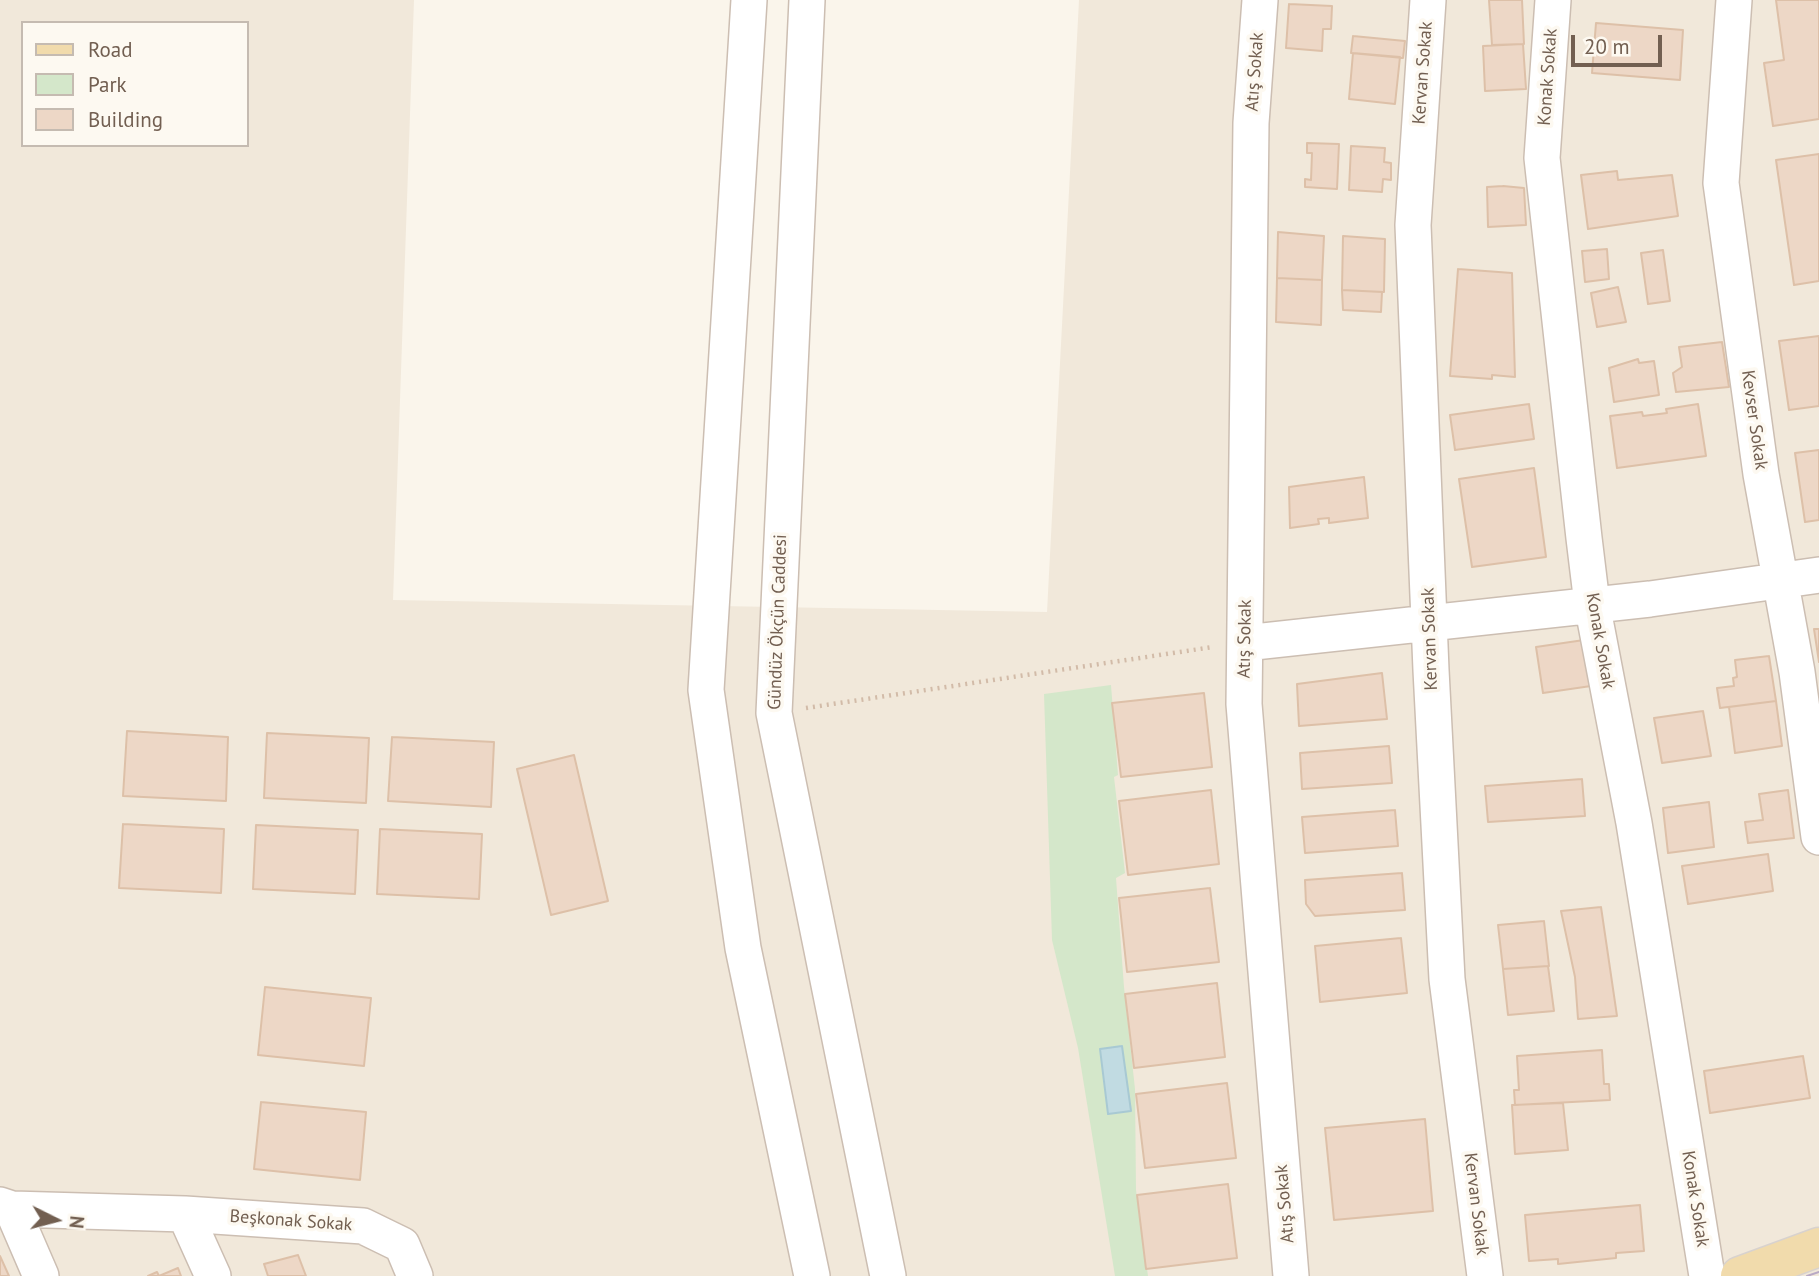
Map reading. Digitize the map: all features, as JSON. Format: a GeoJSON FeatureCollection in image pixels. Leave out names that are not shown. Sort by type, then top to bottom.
{"type":"FeatureCollection","features":[{"type":"Feature","properties":{"kind":"main road"},"geometry":{"type":"LineString","coordinates":[[1740,1276],[1819,1247]]}},
{"type":"Feature","properties":{"kind":"street"},"geometry":{"type":"LineString","coordinates":[[749,0],[706,690],[743,948],[812,1276]]}},
{"type":"Feature","properties":{"kind":"street","name":"Gündüz Ökçün Caddesi"},"geometry":{"type":"LineString","coordinates":[[807,0],[774,713],[888,1276]]}},
{"type":"Feature","properties":{"kind":"street","name":"Atış Sokak"},"geometry":{"type":"LineString","coordinates":[[1260,0],[1251,122],[1244,704],[1291,1276]]}},
{"type":"Feature","properties":{"kind":"street","name":"Kervan Sokak"},"geometry":{"type":"LineString","coordinates":[[1428,0],[1413,225],[1429,622],[1447,979],[1485,1276]]}},
{"type":"Feature","properties":{"kind":"street","name":"Konak Sokak"},"geometry":{"type":"LineString","coordinates":[[1553,0],[1542,158],[1592,604],[1634,823],[1707,1276]]}},
{"type":"Feature","properties":{"kind":"street","name":"Kevser Sokak"},"geometry":{"type":"LineString","coordinates":[[1734,0],[1721,183],[1761,474],[1797,671],[1819,837]]}},
{"type":"Feature","properties":{"kind":"street"},"geometry":{"type":"LineString","coordinates":[[1245,643],[1780,582],[1819,575]]}},
{"type":"Feature","properties":{"kind":"street"},"geometry":{"type":"LineString","coordinates":[[4,1209],[41,1276]]}},
{"type":"Feature","properties":{"kind":"street","name":"Beşkonak Sokak"},"geometry":{"type":"LineString","coordinates":[[4,1209],[185,1214],[363,1226],[402,1245],[415,1276]]}},
{"type":"Feature","properties":{"kind":"street"},"geometry":{"type":"LineString","coordinates":[[185,1214],[213,1276]]}},
{"type":"Feature","properties":{"kind":"path"},"geometry":{"type":"LineString","coordinates":[[774,713],[1245,643]]}},
{"type":"Feature","properties":{"kind":"shaded area"},"geometry":{"type":"Polygon","coordinates":[[[0,0],[414,0],[393,600],[1047,612],[1079,0],[1819,0],[1819,1276],[0,1276],[0,0]]]}},
{"type":"Feature","properties":{"kind":"green space"},"geometry":{"type":"Polygon","coordinates":[[[1111,685],[1118,775],[1114,777],[1125,873],[1116,878],[1135,1089],[1136,1190],[1148,1276],[1115,1276],[1078,1048],[1052,940],[1044,694],[1111,685]]]}},
{"type":"Feature","properties":{"kind":"water"},"geometry":{"type":"Polygon","coordinates":[[[1122,1046],[1131,1111],[1108,1114],[1100,1049],[1122,1046]]]}},
{"type":"Feature","properties":{"kind":"building"},"geometry":{"type":"Polygon","coordinates":[[[1489,0],[1522,0],[1524,44],[1492,45],[1489,0]]]}},
{"type":"Feature","properties":{"kind":"building"},"geometry":{"type":"Polygon","coordinates":[[[1776,0],[1819,0],[1819,119],[1773,126],[1764,63],[1784,60],[1776,0]]]}},
{"type":"Feature","properties":{"kind":"building"},"geometry":{"type":"Polygon","coordinates":[[[1289,4],[1332,6],[1331,29],[1323,29],[1322,51],[1286,48],[1289,4]]]}},
{"type":"Feature","properties":{"kind":"building"},"geometry":{"type":"Polygon","coordinates":[[[1596,23],[1683,30],[1680,80],[1592,73],[1596,23]]]}},
{"type":"Feature","properties":{"kind":"building"},"geometry":{"type":"Polygon","coordinates":[[[1353,36],[1405,41],[1403,58],[1351,53],[1353,36]]]}},
{"type":"Feature","properties":{"kind":"building"},"geometry":{"type":"Polygon","coordinates":[[[1523,44],[1526,89],[1485,91],[1483,46],[1523,44]]]}},
{"type":"Feature","properties":{"kind":"building"},"geometry":{"type":"Polygon","coordinates":[[[1353,53],[1400,57],[1395,104],[1349,99],[1353,53]]]}},
{"type":"Feature","properties":{"kind":"building"},"geometry":{"type":"Polygon","coordinates":[[[1307,143],[1339,144],[1337,189],[1305,187],[1305,179],[1311,180],[1312,153],[1307,153],[1307,143]]]}},
{"type":"Feature","properties":{"kind":"building"},"geometry":{"type":"Polygon","coordinates":[[[1351,146],[1385,148],[1384,162],[1391,163],[1391,180],[1383,179],[1382,192],[1349,190],[1351,146]]]}},
{"type":"Feature","properties":{"kind":"building"},"geometry":{"type":"Polygon","coordinates":[[[1819,154],[1819,281],[1794,285],[1776,160],[1819,154]]]}},
{"type":"Feature","properties":{"kind":"building"},"geometry":{"type":"Polygon","coordinates":[[[1617,171],[1618,180],[1672,175],[1678,216],[1588,229],[1581,175],[1617,171]]]}},
{"type":"Feature","properties":{"kind":"building"},"geometry":{"type":"Polygon","coordinates":[[[1487,187],[1524,188],[1526,225],[1488,227],[1487,187]]]}},
{"type":"Feature","properties":{"kind":"building"},"geometry":{"type":"Polygon","coordinates":[[[1278,232],[1324,236],[1322,280],[1277,278],[1278,232]]]}},
{"type":"Feature","properties":{"kind":"building"},"geometry":{"type":"Polygon","coordinates":[[[1343,236],[1385,239],[1384,292],[1342,290],[1343,236]]]}},
{"type":"Feature","properties":{"kind":"building"},"geometry":{"type":"Polygon","coordinates":[[[1607,249],[1609,279],[1585,282],[1582,251],[1607,249]]]}},
{"type":"Feature","properties":{"kind":"building"},"geometry":{"type":"Polygon","coordinates":[[[1663,250],[1670,301],[1648,304],[1641,253],[1663,250]]]}},
{"type":"Feature","properties":{"kind":"building"},"geometry":{"type":"Polygon","coordinates":[[[1458,269],[1512,273],[1515,377],[1492,375],[1492,379],[1450,376],[1458,269]]]}},
{"type":"Feature","properties":{"kind":"building"},"geometry":{"type":"Polygon","coordinates":[[[1277,278],[1322,280],[1321,325],[1276,322],[1277,278]]]}},
{"type":"Feature","properties":{"kind":"building"},"geometry":{"type":"Polygon","coordinates":[[[1618,287],[1626,322],[1597,327],[1591,293],[1618,287]]]}},
{"type":"Feature","properties":{"kind":"building"},"geometry":{"type":"Polygon","coordinates":[[[1342,290],[1382,292],[1381,312],[1343,310],[1342,290]]]}},
{"type":"Feature","properties":{"kind":"building"},"geometry":{"type":"Polygon","coordinates":[[[1819,336],[1819,406],[1789,410],[1779,341],[1819,336]]]}},
{"type":"Feature","properties":{"kind":"building"},"geometry":{"type":"Polygon","coordinates":[[[1722,342],[1729,387],[1676,392],[1673,373],[1682,367],[1679,347],[1722,342]]]}},
{"type":"Feature","properties":{"kind":"building"},"geometry":{"type":"Polygon","coordinates":[[[1638,359],[1639,363],[1654,361],[1659,395],[1614,402],[1609,368],[1638,359]]]}},
{"type":"Feature","properties":{"kind":"building"},"geometry":{"type":"Polygon","coordinates":[[[1529,404],[1534,439],[1455,450],[1450,415],[1529,404]]]}},
{"type":"Feature","properties":{"kind":"building"},"geometry":{"type":"Polygon","coordinates":[[[1698,404],[1706,456],[1617,468],[1610,416],[1642,412],[1643,416],[1667,413],[1666,409],[1698,404]]]}},
{"type":"Feature","properties":{"kind":"building"},"geometry":{"type":"Polygon","coordinates":[[[1819,450],[1819,520],[1805,522],[1795,453],[1819,450]]]}},
{"type":"Feature","properties":{"kind":"building"},"geometry":{"type":"Polygon","coordinates":[[[1534,468],[1546,557],[1472,567],[1459,479],[1534,468]]]}},
{"type":"Feature","properties":{"kind":"building"},"geometry":{"type":"Polygon","coordinates":[[[1364,477],[1368,518],[1329,523],[1329,518],[1318,519],[1319,524],[1290,528],[1289,487],[1364,477]]]}},
{"type":"Feature","properties":{"kind":"building"},"geometry":{"type":"Polygon","coordinates":[[[1814,629],[1819,629],[1819,662],[1814,629]]]}},
{"type":"Feature","properties":{"kind":"building"},"geometry":{"type":"Polygon","coordinates":[[[1584,640],[1591,686],[1543,693],[1536,647],[1584,640]]]}},
{"type":"Feature","properties":{"kind":"building"},"geometry":{"type":"Polygon","coordinates":[[[1769,656],[1776,701],[1720,708],[1717,688],[1734,686],[1733,678],[1737,677],[1735,660],[1769,656]]]}},
{"type":"Feature","properties":{"kind":"building"},"geometry":{"type":"Polygon","coordinates":[[[1382,673],[1387,719],[1299,726],[1297,684],[1382,673]]]}},
{"type":"Feature","properties":{"kind":"building"},"geometry":{"type":"Polygon","coordinates":[[[1204,693],[1212,767],[1121,777],[1112,703],[1204,693]]]}},
{"type":"Feature","properties":{"kind":"building"},"geometry":{"type":"Polygon","coordinates":[[[1776,701],[1782,746],[1735,753],[1729,707],[1776,701]]]}},
{"type":"Feature","properties":{"kind":"building"},"geometry":{"type":"Polygon","coordinates":[[[1703,711],[1711,756],[1662,763],[1654,718],[1703,711]]]}},
{"type":"Feature","properties":{"kind":"building"},"geometry":{"type":"Polygon","coordinates":[[[127,731],[228,737],[226,801],[123,796],[127,731]]]}},
{"type":"Feature","properties":{"kind":"building"},"geometry":{"type":"Polygon","coordinates":[[[267,733],[369,738],[366,803],[264,798],[267,733]]]}},
{"type":"Feature","properties":{"kind":"building"},"geometry":{"type":"Polygon","coordinates":[[[392,737],[494,742],[491,807],[388,801],[392,737]]]}},
{"type":"Feature","properties":{"kind":"building"},"geometry":{"type":"Polygon","coordinates":[[[1389,746],[1392,783],[1302,789],[1300,753],[1389,746]]]}},
{"type":"Feature","properties":{"kind":"building"},"geometry":{"type":"Polygon","coordinates":[[[574,755],[608,901],[551,915],[517,769],[574,755]]]}},
{"type":"Feature","properties":{"kind":"building"},"geometry":{"type":"Polygon","coordinates":[[[1582,779],[1585,816],[1488,822],[1485,786],[1582,779]]]}},
{"type":"Feature","properties":{"kind":"building"},"geometry":{"type":"Polygon","coordinates":[[[1211,790],[1219,864],[1128,875],[1119,801],[1211,790]]]}},
{"type":"Feature","properties":{"kind":"building"},"geometry":{"type":"Polygon","coordinates":[[[1788,790],[1794,838],[1748,843],[1745,822],[1763,820],[1759,794],[1788,790]]]}},
{"type":"Feature","properties":{"kind":"building"},"geometry":{"type":"Polygon","coordinates":[[[1709,802],[1714,847],[1668,853],[1663,808],[1709,802]]]}},
{"type":"Feature","properties":{"kind":"building"},"geometry":{"type":"Polygon","coordinates":[[[1395,810],[1398,846],[1305,853],[1302,817],[1395,810]]]}},
{"type":"Feature","properties":{"kind":"building"},"geometry":{"type":"Polygon","coordinates":[[[123,824],[224,829],[221,893],[119,888],[123,824]]]}},
{"type":"Feature","properties":{"kind":"building"},"geometry":{"type":"Polygon","coordinates":[[[256,825],[358,830],[355,894],[253,889],[256,825]]]}},
{"type":"Feature","properties":{"kind":"building"},"geometry":{"type":"Polygon","coordinates":[[[380,829],[482,834],[479,899],[377,894],[380,829]]]}},
{"type":"Feature","properties":{"kind":"building"},"geometry":{"type":"Polygon","coordinates":[[[1768,854],[1773,891],[1688,904],[1682,866],[1768,854]]]}},
{"type":"Feature","properties":{"kind":"building"},"geometry":{"type":"Polygon","coordinates":[[[1402,873],[1405,910],[1315,916],[1306,904],[1305,880],[1402,873]]]}},
{"type":"Feature","properties":{"kind":"building"},"geometry":{"type":"Polygon","coordinates":[[[1210,888],[1219,962],[1127,972],[1119,898],[1210,888]]]}},
{"type":"Feature","properties":{"kind":"building"},"geometry":{"type":"Polygon","coordinates":[[[1601,907],[1617,1016],[1578,1019],[1575,977],[1561,911],[1601,907]]]}},
{"type":"Feature","properties":{"kind":"building"},"geometry":{"type":"Polygon","coordinates":[[[1544,921],[1549,966],[1503,969],[1498,925],[1544,921]]]}},
{"type":"Feature","properties":{"kind":"building"},"geometry":{"type":"Polygon","coordinates":[[[1401,938],[1407,993],[1320,1002],[1315,946],[1401,938]]]}},
{"type":"Feature","properties":{"kind":"building"},"geometry":{"type":"Polygon","coordinates":[[[1548,966],[1554,1011],[1508,1015],[1503,969],[1548,966]]]}},
{"type":"Feature","properties":{"kind":"building"},"geometry":{"type":"Polygon","coordinates":[[[1217,983],[1225,1057],[1134,1068],[1125,994],[1217,983]]]}},
{"type":"Feature","properties":{"kind":"building"},"geometry":{"type":"Polygon","coordinates":[[[265,987],[371,998],[364,1066],[258,1055],[265,987]]]}},
{"type":"Feature","properties":{"kind":"building"},"geometry":{"type":"Polygon","coordinates":[[[1602,1050],[1604,1084],[1609,1084],[1610,1100],[1515,1105],[1514,1090],[1519,1090],[1517,1056],[1602,1050]]]}},
{"type":"Feature","properties":{"kind":"building"},"geometry":{"type":"Polygon","coordinates":[[[1803,1056],[1810,1098],[1710,1113],[1704,1071],[1803,1056]]]}},
{"type":"Feature","properties":{"kind":"building"},"geometry":{"type":"Polygon","coordinates":[[[1227,1083],[1236,1158],[1145,1168],[1136,1094],[1227,1083]]]}},
{"type":"Feature","properties":{"kind":"building"},"geometry":{"type":"Polygon","coordinates":[[[261,1102],[366,1112],[360,1180],[254,1169],[261,1102]]]}},
{"type":"Feature","properties":{"kind":"building"},"geometry":{"type":"Polygon","coordinates":[[[1563,1103],[1568,1150],[1515,1154],[1512,1105],[1563,1103]]]}},
{"type":"Feature","properties":{"kind":"building"},"geometry":{"type":"Polygon","coordinates":[[[1425,1119],[1433,1211],[1334,1220],[1325,1128],[1425,1119]]]}},
{"type":"Feature","properties":{"kind":"building"},"geometry":{"type":"Polygon","coordinates":[[[1228,1184],[1237,1258],[1146,1269],[1137,1195],[1228,1184]]]}},
{"type":"Feature","properties":{"kind":"building"},"geometry":{"type":"Polygon","coordinates":[[[1640,1205],[1644,1251],[1616,1253],[1616,1258],[1558,1264],[1558,1259],[1529,1261],[1525,1215],[1640,1205]]]}},
{"type":"Feature","properties":{"kind":"building"},"geometry":{"type":"Polygon","coordinates":[[[298,1255],[306,1276],[268,1276],[264,1264],[298,1255]]]}},
{"type":"Feature","properties":{"kind":"building"},"geometry":{"type":"Polygon","coordinates":[[[0,1256],[9,1276],[0,1276],[0,1256]]]}},
{"type":"Feature","properties":{"kind":"building"},"geometry":{"type":"Polygon","coordinates":[[[178,1268],[181,1276],[159,1276],[178,1268]]]}},
{"type":"Feature","properties":{"kind":"tram line"},"geometry":{"type":"LineString","coordinates":[[1807,1276],[1819,1272]]}}]}
